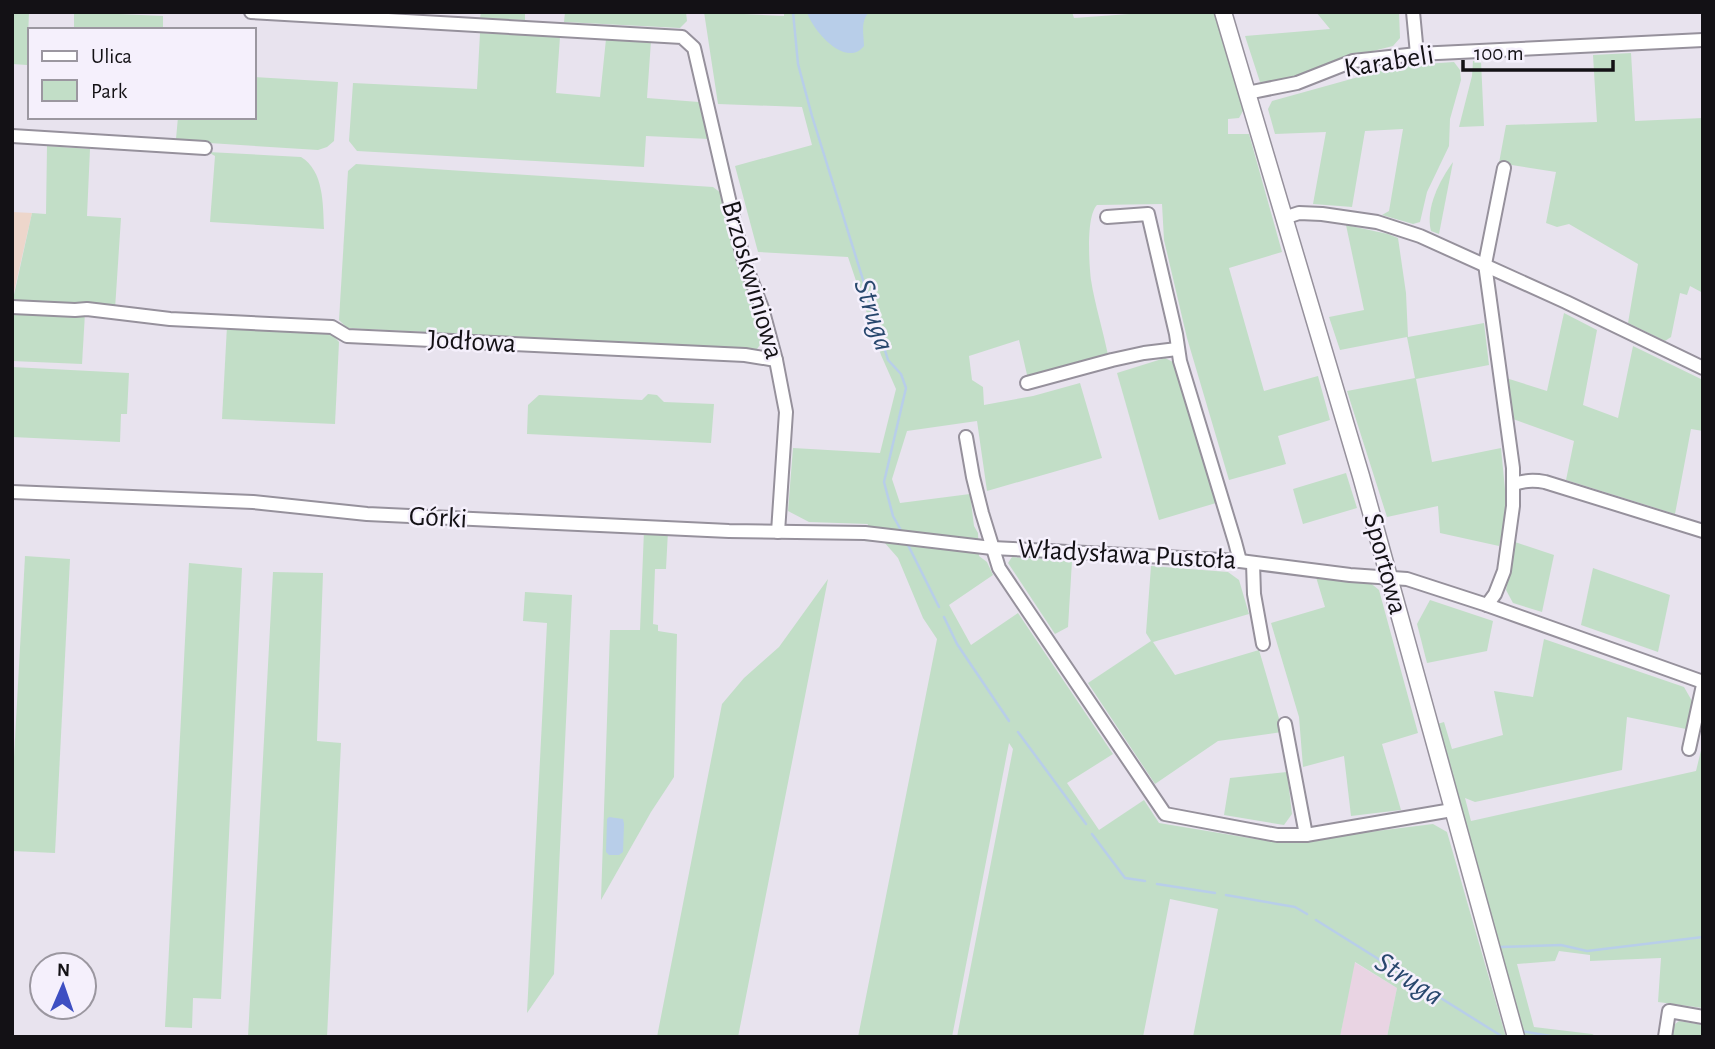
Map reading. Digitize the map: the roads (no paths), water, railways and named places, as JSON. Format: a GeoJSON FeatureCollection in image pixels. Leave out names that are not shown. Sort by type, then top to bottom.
{"type":"FeatureCollection","features":[{"type":"Feature","properties":{"kind":"street","name":"Brzoskwiniowa"},"geometry":{"type":"LineString","coordinates":[[251,12],[682,37],[694,48],[744,261],[762,308],[786,412],[778,532]]}},
{"type":"Feature","properties":{"kind":"street","name":"Sportowa"},"geometry":{"type":"LineString","coordinates":[[1223,12],[1361,476],[1516,1037]]}},
{"type":"Feature","properties":{"kind":"street"},"geometry":{"type":"LineString","coordinates":[[1413,12],[1416,54]]}},
{"type":"Feature","properties":{"kind":"street","name":"Karabeli"},"geometry":{"type":"LineString","coordinates":[[1247,93],[1297,83],[1353,61],[1416,54],[1703,40]]}},
{"type":"Feature","properties":{"kind":"street"},"geometry":{"type":"LineString","coordinates":[[12,136],[205,148]]}},
{"type":"Feature","properties":{"kind":"street"},"geometry":{"type":"LineString","coordinates":[[1487,605],[1495,594],[1504,571],[1514,484],[1485,264],[1504,168]]}},
{"type":"Feature","properties":{"kind":"street"},"geometry":{"type":"LineString","coordinates":[[1284,219],[1299,213],[1322,214],[1377,222],[1423,237],[1703,368]]}},
{"type":"Feature","properties":{"kind":"street"},"geometry":{"type":"LineString","coordinates":[[1107,217],[1148,214],[1176,334],[1177,349],[1217,487],[1235,542],[1246,562],[1263,644]]}},
{"type":"Feature","properties":{"kind":"street","name":"Jodłowa"},"geometry":{"type":"LineString","coordinates":[[12,307],[95,309],[170,319],[332,327],[347,336],[744,355],[776,360]]}},
{"type":"Feature","properties":{"kind":"street"},"geometry":{"type":"LineString","coordinates":[[1027,383],[1112,360],[1177,349]]}},
{"type":"Feature","properties":{"kind":"street"},"geometry":{"type":"LineString","coordinates":[[966,437],[973,477],[999,568],[1165,814],[1277,835],[1306,835],[1452,810]]}},
{"type":"Feature","properties":{"kind":"street"},"geometry":{"type":"LineString","coordinates":[[1514,484],[1532,480],[1545,482],[1703,531]]}},
{"type":"Feature","properties":{"kind":"street","name":"Górki"},"geometry":{"type":"LineString","coordinates":[[12,492],[253,502],[367,514],[778,532],[865,533]]}},
{"type":"Feature","properties":{"kind":"street","name":"Władysława Pustoła"},"geometry":{"type":"LineString","coordinates":[[865,533],[992,548],[1246,562],[1406,579],[1487,605],[1703,683]]}},
{"type":"Feature","properties":{"kind":"street"},"geometry":{"type":"LineString","coordinates":[[1689,749],[1703,683]]}},
{"type":"Feature","properties":{"kind":"street"},"geometry":{"type":"LineString","coordinates":[[1285,724],[1306,835]]}},
{"type":"Feature","properties":{"kind":"street"},"geometry":{"type":"LineString","coordinates":[[1665,1037],[1669,1011],[1703,1017]]}},
{"type":"Feature","properties":{"kind":"water"},"geometry":{"type":"Polygon","coordinates":[[[807,12],[869,12],[863,24],[864,46],[857,52],[839,50],[822,37],[807,12]]]}},
{"type":"Feature","properties":{"kind":"water"},"geometry":{"type":"Polygon","coordinates":[[[609,817],[623,819],[623,852],[619,855],[609,855],[606,852],[609,817]]]}},
{"type":"Feature","properties":{"kind":"waterway","name":"Struga"},"geometry":{"type":"LineString","coordinates":[[793,12],[798,64],[812,116],[888,360],[901,374],[906,388],[884,482],[893,516],[902,532]]}},
{"type":"Feature","properties":{"kind":"waterway","name":"Struga"},"geometry":{"type":"LineString","coordinates":[[906,541],[939,607]]}},
{"type":"Feature","properties":{"kind":"waterway","name":"Struga"},"geometry":{"type":"LineString","coordinates":[[944,617],[957,644],[1009,721]]}},
{"type":"Feature","properties":{"kind":"waterway","name":"Struga"},"geometry":{"type":"LineString","coordinates":[[1018,732],[1086,824]]}},
{"type":"Feature","properties":{"kind":"waterway","name":"Struga"},"geometry":{"type":"LineString","coordinates":[[1092,834],[1125,878],[1145,881]]}},
{"type":"Feature","properties":{"kind":"waterway","name":"Struga"},"geometry":{"type":"LineString","coordinates":[[1157,884],[1215,893]]}},
{"type":"Feature","properties":{"kind":"waterway","name":"Struga"},"geometry":{"type":"LineString","coordinates":[[1226,895],[1295,907],[1307,914]]}},
{"type":"Feature","properties":{"kind":"waterway","name":"Struga"},"geometry":{"type":"LineString","coordinates":[[1316,920],[1503,1037]]}},
{"type":"Feature","properties":{"kind":"waterway"},"geometry":{"type":"LineString","coordinates":[[1499,947],[1561,945],[1587,951],[1703,937]]}},
{"type":"Feature","properties":{"kind":"waterway","name":"Struga"},"geometry":{"type":"LineString","coordinates":[[1521,1031],[1556,1037]]}}]}
